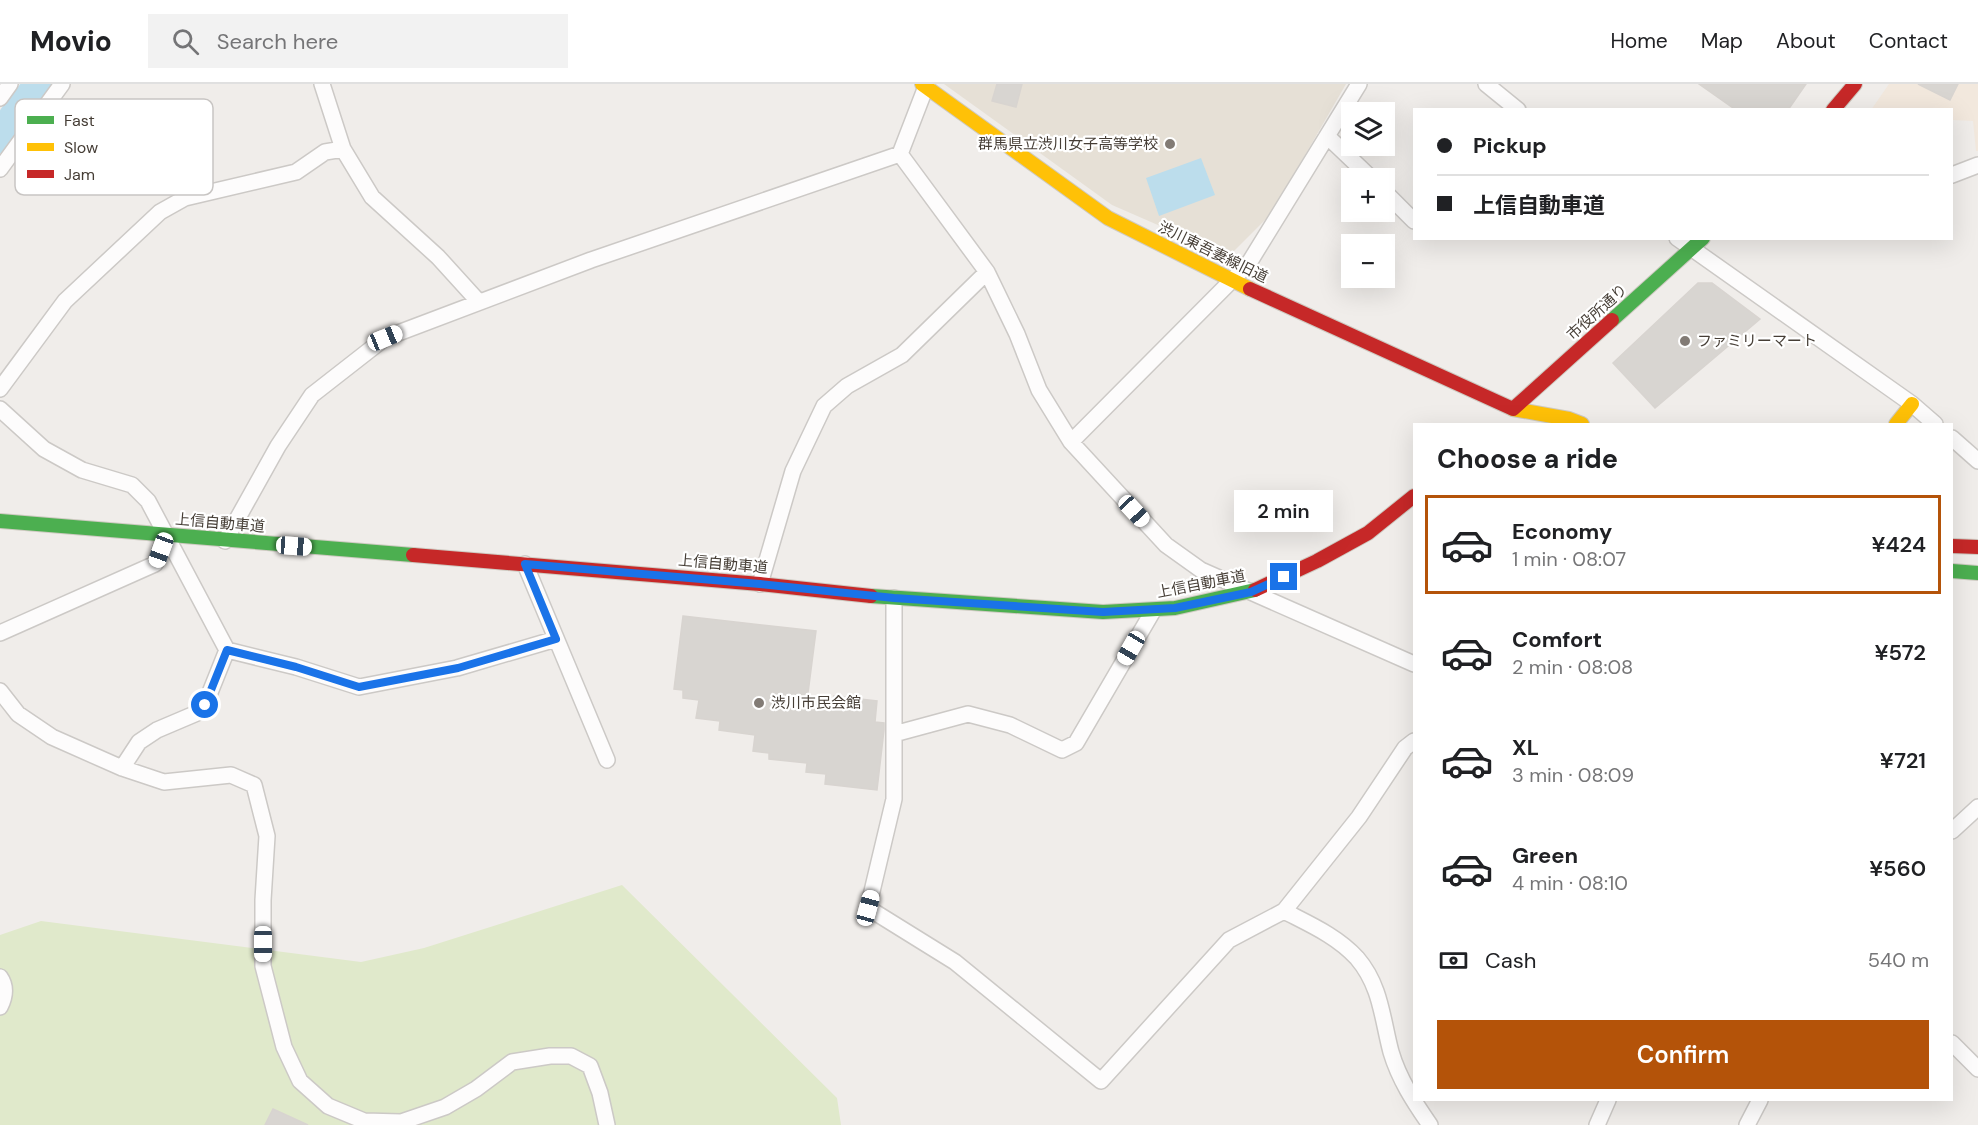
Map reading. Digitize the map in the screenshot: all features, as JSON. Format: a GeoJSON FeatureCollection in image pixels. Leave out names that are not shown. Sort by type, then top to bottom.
{"type":"FeatureCollection","features":[{"type":"Feature","properties":{"kind":"main road"},"geometry":{"type":"LineString","coordinates":[[1835,108],[1854,84]]}},
{"type":"Feature","properties":{"kind":"main road","name":"渋川東吾妻線旧道"},"geometry":{"type":"LineString","coordinates":[[925,85],[1108,218],[1233,281],[1509,413]]}},
{"type":"Feature","properties":{"kind":"main road","name":"市役所通り"},"geometry":{"type":"LineString","coordinates":[[1509,413],[1701,240]]}},
{"type":"Feature","properties":{"kind":"main road"},"geometry":{"type":"LineString","coordinates":[[1897,423],[1912,405]]}},
{"type":"Feature","properties":{"kind":"main road"},"geometry":{"type":"LineString","coordinates":[[1509,413],[1533,423]]}},
{"type":"Feature","properties":{"kind":"main road"},"geometry":{"type":"LineString","coordinates":[[1509,413],[1569,418],[1580,423]]}},
{"type":"Feature","properties":{"kind":"main road","name":"上信自動車道"},"geometry":{"type":"LineString","coordinates":[[0,521],[760,584],[894,598],[1103,612],[1153,611],[1251,592],[1317,561],[1368,533],[1413,497]]}},
{"type":"Feature","properties":{"kind":"main road"},"geometry":{"type":"LineString","coordinates":[[1953,546],[1978,547]]}},
{"type":"Feature","properties":{"kind":"main road"},"geometry":{"type":"LineString","coordinates":[[1953,571],[1978,573]]}},
{"type":"Feature","properties":{"kind":"street"},"geometry":{"type":"LineString","coordinates":[[0,98],[10,84]]}},
{"type":"Feature","properties":{"kind":"street"},"geometry":{"type":"LineString","coordinates":[[51,99],[62,84]]}},
{"type":"Feature","properties":{"kind":"street"},"geometry":{"type":"LineString","coordinates":[[322,84],[343,149],[372,197],[438,257],[478,301]]}},
{"type":"Feature","properties":{"kind":"street"},"geometry":{"type":"LineString","coordinates":[[1071,442],[1249,263],[1359,84]]}},
{"type":"Feature","properties":{"kind":"street"},"geometry":{"type":"LineString","coordinates":[[1486,84],[1516,108]]}},
{"type":"Feature","properties":{"kind":"street"},"geometry":{"type":"LineString","coordinates":[[900,154],[925,85]]}},
{"type":"Feature","properties":{"kind":"street"},"geometry":{"type":"LineString","coordinates":[[1327,136],[1361,168]]}},
{"type":"Feature","properties":{"kind":"street"},"geometry":{"type":"LineString","coordinates":[[0,169],[15,148]]}},
{"type":"Feature","properties":{"kind":"street"},"geometry":{"type":"LineString","coordinates":[[213,191],[296,172],[325,152],[343,149]]}},
{"type":"Feature","properties":{"kind":"street"},"geometry":{"type":"LineString","coordinates":[[900,154],[987,272],[1017,334],[1039,390],[1071,442],[1166,545],[1201,570],[1413,664]]}},
{"type":"Feature","properties":{"kind":"street"},"geometry":{"type":"LineString","coordinates":[[225,541],[278,446],[312,395],[385,338],[591,260],[900,154]]}},
{"type":"Feature","properties":{"kind":"street"},"geometry":{"type":"LineString","coordinates":[[1953,175],[1978,165]]}},
{"type":"Feature","properties":{"kind":"street"},"geometry":{"type":"LineString","coordinates":[[0,389],[64,301],[160,212],[185,198],[198,195]]}},
{"type":"Feature","properties":{"kind":"street"},"geometry":{"type":"LineString","coordinates":[[1395,202],[1413,220]]}},
{"type":"Feature","properties":{"kind":"street"},"geometry":{"type":"LineString","coordinates":[[1679,240],[1690,250],[1912,405],[1934,423]]}},
{"type":"Feature","properties":{"kind":"street"},"geometry":{"type":"LineString","coordinates":[[760,584],[793,471],[825,406],[847,386],[902,355],[987,272]]}},
{"type":"Feature","properties":{"kind":"street"},"geometry":{"type":"LineString","coordinates":[[0,409],[44,449],[82,470],[132,485],[148,501],[227,650],[296,667],[359,687],[458,668],[556,639]]}},
{"type":"Feature","properties":{"kind":"street"},"geometry":{"type":"LineString","coordinates":[[1953,439],[1978,461]]}},
{"type":"Feature","properties":{"kind":"street"},"geometry":{"type":"LineString","coordinates":[[0,633],[155,564],[166,535]]}},
{"type":"Feature","properties":{"kind":"street"},"geometry":{"type":"LineString","coordinates":[[525,564],[607,760]]}},
{"type":"Feature","properties":{"kind":"street"},"geometry":{"type":"LineString","coordinates":[[894,598],[894,799],[868,908],[959,965],[1101,1081],[1229,940],[1284,911],[1359,817],[1406,748],[1413,742]]}},
{"type":"Feature","properties":{"kind":"street"},"geometry":{"type":"LineString","coordinates":[[894,734],[968,714],[1010,725],[1062,750],[1076,743],[1153,611]]}},
{"type":"Feature","properties":{"kind":"street"},"geometry":{"type":"LineString","coordinates":[[122,768],[138,742],[157,730],[197,713],[205,705],[227,650]]}},
{"type":"Feature","properties":{"kind":"street"},"geometry":{"type":"LineString","coordinates":[[0,691],[18,714],[52,737],[122,768],[164,782],[231,775],[254,785],[267,836],[263,900],[263,966],[284,1047],[300,1081],[328,1106],[364,1121],[401,1122],[445,1107],[476,1089],[512,1062],[550,1056],[571,1056],[590,1066],[600,1093],[607,1125]]}},
{"type":"Feature","properties":{"kind":"street"},"geometry":{"type":"LineString","coordinates":[[1953,829],[1978,807]]}},
{"type":"Feature","properties":{"kind":"street"},"geometry":{"type":"LineString","coordinates":[[1284,911],[1324,931],[1356,957],[1371,978],[1382,1003],[1392,1053],[1404,1085],[1413,1099]]}},
{"type":"Feature","properties":{"kind":"street"},"geometry":{"type":"LineString","coordinates":[[0,976],[4,982],[5,995],[0,1007]]}},
{"type":"Feature","properties":{"kind":"street"},"geometry":{"type":"LineString","coordinates":[[1953,1044],[1978,1069]]}},
{"type":"Feature","properties":{"kind":"street"},"geometry":{"type":"LineString","coordinates":[[1414,1101],[1430,1125]]}},
{"type":"Feature","properties":{"kind":"street"},"geometry":{"type":"LineString","coordinates":[[1597,1125],[1608,1101]]}},
{"type":"Feature","properties":{"kind":"street"},"geometry":{"type":"LineString","coordinates":[[1747,1125],[1759,1101]]}},
{"type":"Feature","properties":{"kind":"shaded area","name":"群馬県立渋川女子高等学校"},"geometry":{"type":"Polygon","coordinates":[[[944,84],[1346,84],[1271,214],[1229,256],[1112,205],[944,84]]]}},
{"type":"Feature","properties":{"kind":"shaded area"},"geometry":{"type":"Polygon","coordinates":[[[1889,84],[1978,84],[1978,151],[1976,151],[1973,121],[1953,120],[1953,108],[1872,108],[1889,84]]]}},
{"type":"Feature","properties":{"kind":"green space"},"geometry":{"type":"Polygon","coordinates":[[[622,885],[837,1098],[841,1125],[0,1125],[0,935],[41,921],[361,962],[424,948],[622,885]]]}},
{"type":"Feature","properties":{"kind":"water"},"geometry":{"type":"Polygon","coordinates":[[[1201,158],[1215,195],[1159,216],[1146,178],[1201,158]]]}},
{"type":"Feature","properties":{"kind":"building"},"geometry":{"type":"Polygon","coordinates":[[[997,84],[1022,84],[1016,107],[992,101],[997,84]]]}},
{"type":"Feature","properties":{"kind":"building"},"geometry":{"type":"Polygon","coordinates":[[[1699,84],[1806,84],[1789,108],[1733,108],[1699,84]]]}},
{"type":"Feature","properties":{"kind":"building"},"geometry":{"type":"Polygon","coordinates":[[[1918,84],[1958,84],[1950,100],[1918,84]]]}},
{"type":"Feature","properties":{"kind":"building","name":"ファミリーマート"},"geometry":{"type":"Polygon","coordinates":[[[1698,283],[1712,283],[1760,319],[1655,408],[1613,363],[1698,283]]]}},
{"type":"Feature","properties":{"kind":"building","name":"渋川市民会館"},"geometry":{"type":"Polygon","coordinates":[[[683,616],[816,631],[807,701],[833,704],[834,696],[877,701],[875,722],[884,723],[884,730],[877,790],[825,784],[826,774],[806,772],[807,763],[769,759],[769,753],[753,751],[755,735],[719,730],[720,721],[696,718],[699,700],[683,698],[683,690],[674,689],[683,616]]]}},
{"type":"Feature","properties":{"kind":"building"},"geometry":{"type":"Polygon","coordinates":[[[273,1109],[308,1125],[265,1125],[273,1109]]]}},
{"type":"Feature","properties":{"kind":"waterway"},"geometry":{"type":"LineString","coordinates":[[26,99],[38,84]]}},
{"type":"Feature","properties":{"kind":"waterway"},"geometry":{"type":"LineString","coordinates":[[0,139],[15,113]]}},
{"type":"Feature","properties":{"kind":"traffic: fast"},"geometry":{"type":"LineString","coordinates":[[1612,320],[1701,240]]}},
{"type":"Feature","properties":{"kind":"traffic: fast"},"geometry":{"type":"LineString","coordinates":[[0,521],[413,555]]}},
{"type":"Feature","properties":{"kind":"traffic: fast"},"geometry":{"type":"LineString","coordinates":[[1953,571],[1978,573]]}},
{"type":"Feature","properties":{"kind":"traffic: fast"},"geometry":{"type":"LineString","coordinates":[[871,596],[1103,612],[1175,608],[1255,590]]}},
{"type":"Feature","properties":{"kind":"traffic: slow"},"geometry":{"type":"LineString","coordinates":[[922,84],[1108,218],[1250,289]]}},
{"type":"Feature","properties":{"kind":"traffic: slow"},"geometry":{"type":"LineString","coordinates":[[1897,423],[1912,404]]}},
{"type":"Feature","properties":{"kind":"traffic: slow"},"geometry":{"type":"LineString","coordinates":[[1513,409],[1579,423]]}},
{"type":"Feature","properties":{"kind":"traffic: jam"},"geometry":{"type":"LineString","coordinates":[[1835,108],[1855,84]]}},
{"type":"Feature","properties":{"kind":"traffic: jam"},"geometry":{"type":"LineString","coordinates":[[1250,289],[1513,409],[1612,320]]}},
{"type":"Feature","properties":{"kind":"traffic: jam"},"geometry":{"type":"LineString","coordinates":[[1255,590],[1317,561],[1368,533],[1413,497]]}},
{"type":"Feature","properties":{"kind":"traffic: jam"},"geometry":{"type":"LineString","coordinates":[[1953,546],[1978,547]]}},
{"type":"Feature","properties":{"kind":"traffic: jam"},"geometry":{"type":"LineString","coordinates":[[413,555],[760,584],[871,596]]}},
{"type":"Feature","properties":{"kind":"place","name":"群馬県立渋川女子高等学校"},"geometry":{"type":"Point","coordinates":[1170,144]}},
{"type":"Feature","properties":{"kind":"place","name":"ファミリーマート"},"geometry":{"type":"Point","coordinates":[1685,341]}},
{"type":"Feature","properties":{"kind":"place","name":"渋川市民会館"},"geometry":{"type":"Point","coordinates":[759,703]}},
{"type":"Feature","properties":{"kind":"route"},"geometry":{"type":"LineString","coordinates":[[205,705],[227,650],[296,667],[359,687],[458,668],[556,639],[525,564],[894,598],[1103,612],[1175,608],[1251,592],[1284,577]]}}]}
